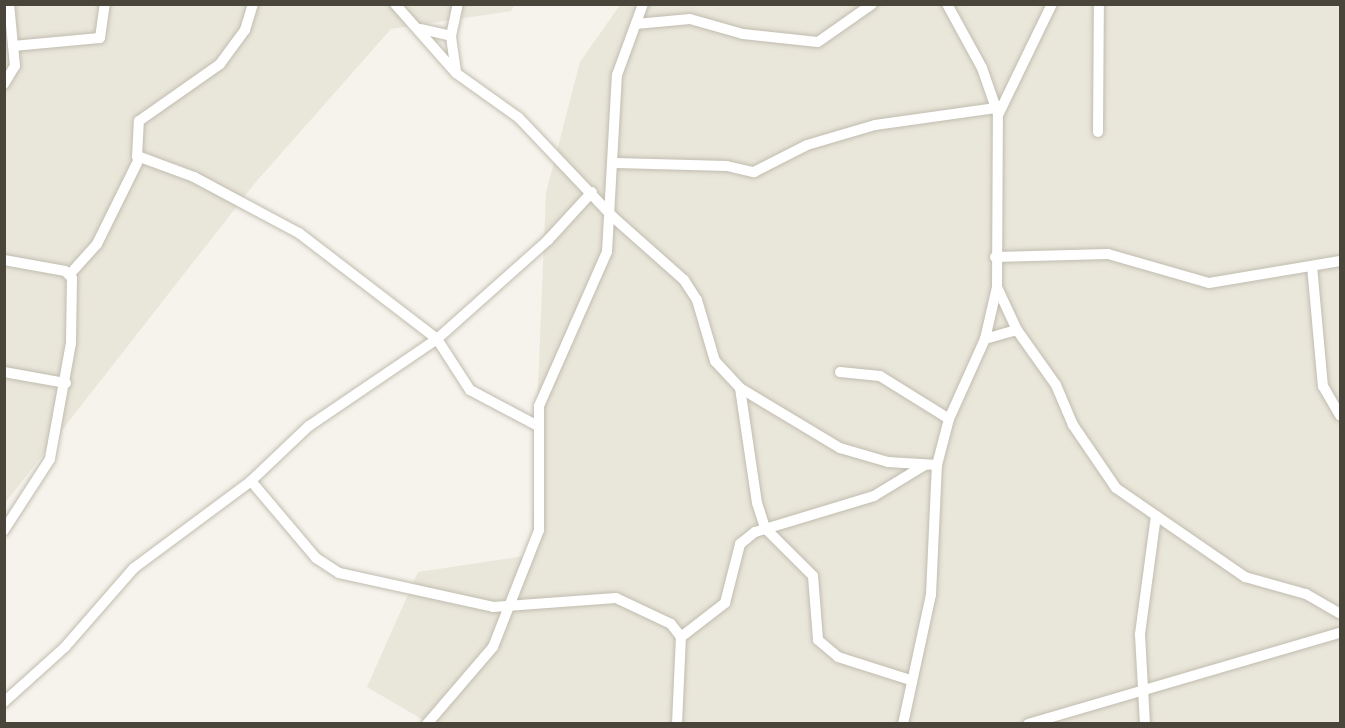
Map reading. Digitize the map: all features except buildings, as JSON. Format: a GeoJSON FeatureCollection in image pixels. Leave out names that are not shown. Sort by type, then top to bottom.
{"type":"FeatureCollection","features":[{"type":"Feature","properties":{"kind":"street"},"geometry":{"type":"LineString","coordinates":[[4,84],[15,66],[9,4]]}},
{"type":"Feature","properties":{"kind":"street"},"geometry":{"type":"LineString","coordinates":[[13,46],[100,38],[105,4]]}},
{"type":"Feature","properties":{"kind":"street"},"geometry":{"type":"LineString","coordinates":[[4,530],[47,468],[66,383],[70,274],[102,236],[137,157],[139,121],[220,64],[245,30],[253,4]]}},
{"type":"Feature","properties":{"kind":"street"},"geometry":{"type":"LineString","coordinates":[[395,4],[421,29],[456,73],[519,118],[592,192],[613,217],[692,289],[715,361],[740,388],[840,448],[888,462],[937,465]]}},
{"type":"Feature","properties":{"kind":"street"},"geometry":{"type":"LineString","coordinates":[[456,73],[451,36],[458,4]]}},
{"type":"Feature","properties":{"kind":"street"},"geometry":{"type":"LineString","coordinates":[[427,723],[484,659],[511,607],[539,530],[536,425],[554,365],[600,272],[613,217],[617,75],[643,4]]}},
{"type":"Feature","properties":{"kind":"street"},"geometry":{"type":"LineString","coordinates":[[636,24],[690,19],[743,34],[818,42],[872,4]]}},
{"type":"Feature","properties":{"kind":"street"},"geometry":{"type":"LineString","coordinates":[[947,4],[997,111]]}},
{"type":"Feature","properties":{"kind":"street"},"geometry":{"type":"LineString","coordinates":[[903,723],[910,680],[931,595],[937,465],[949,419],[985,339],[997,287],[995,257],[997,111],[1000,100],[1052,4]]}},
{"type":"Feature","properties":{"kind":"street"},"geometry":{"type":"LineString","coordinates":[[1098,132],[1099,4]]}},
{"type":"Feature","properties":{"kind":"street"},"geometry":{"type":"LineString","coordinates":[[421,29],[451,36]]}},
{"type":"Feature","properties":{"kind":"street"},"geometry":{"type":"LineString","coordinates":[[616,163],[727,165],[754,172],[807,145],[875,125],[997,111]]}},
{"type":"Feature","properties":{"kind":"street"},"geometry":{"type":"LineString","coordinates":[[137,157],[194,177],[299,233],[437,339],[470,390],[536,425]]}},
{"type":"Feature","properties":{"kind":"street"},"geometry":{"type":"LineString","coordinates":[[4,702],[65,647],[134,568],[251,481],[309,426],[437,339],[548,240],[592,192]]}},
{"type":"Feature","properties":{"kind":"street"},"geometry":{"type":"LineString","coordinates":[[995,257],[1098,252],[1209,283],[1341,261]]}},
{"type":"Feature","properties":{"kind":"street"},"geometry":{"type":"LineString","coordinates":[[4,260],[70,274]]}},
{"type":"Feature","properties":{"kind":"street"},"geometry":{"type":"LineString","coordinates":[[1312,266],[1323,386],[1341,415]]}},
{"type":"Feature","properties":{"kind":"street"},"geometry":{"type":"LineString","coordinates":[[997,287],[1017,330],[1056,384],[1094,460],[1116,488],[1245,577],[1306,594],[1341,614]]}},
{"type":"Feature","properties":{"kind":"street"},"geometry":{"type":"LineString","coordinates":[[985,339],[1017,330]]}},
{"type":"Feature","properties":{"kind":"street"},"geometry":{"type":"LineString","coordinates":[[4,372],[66,383]]}},
{"type":"Feature","properties":{"kind":"street"},"geometry":{"type":"LineString","coordinates":[[840,372],[880,376],[949,419]]}},
{"type":"Feature","properties":{"kind":"street"},"geometry":{"type":"LineString","coordinates":[[740,388],[752,480],[765,528],[813,576],[815,632],[823,646],[849,662],[910,680]]}},
{"type":"Feature","properties":{"kind":"street"},"geometry":{"type":"LineString","coordinates":[[677,723],[681,637],[691,624],[721,609],[740,544],[765,528],[874,496],[925,465]]}},
{"type":"Feature","properties":{"kind":"street"},"geometry":{"type":"LineString","coordinates":[[251,481],[329,569],[493,608],[616,598],[671,624],[681,637]]}},
{"type":"Feature","properties":{"kind":"street"},"geometry":{"type":"LineString","coordinates":[[1145,723],[1141,692],[1140,634],[1156,516]]}},
{"type":"Feature","properties":{"kind":"street"},"geometry":{"type":"LineString","coordinates":[[1028,723],[1341,633]]}},
{"type":"Feature","properties":{"kind":"shaded area"},"geometry":{"type":"Polygon","coordinates":[[[5,5],[514,5],[511,11],[391,29],[255,183],[5,503],[5,5]]]}},
{"type":"Feature","properties":{"kind":"shaded area"},"geometry":{"type":"Polygon","coordinates":[[[620,5],[1340,5],[1340,723],[430,724],[367,687],[418,572],[531,555],[546,193],[580,62],[620,5]]]}}]}
